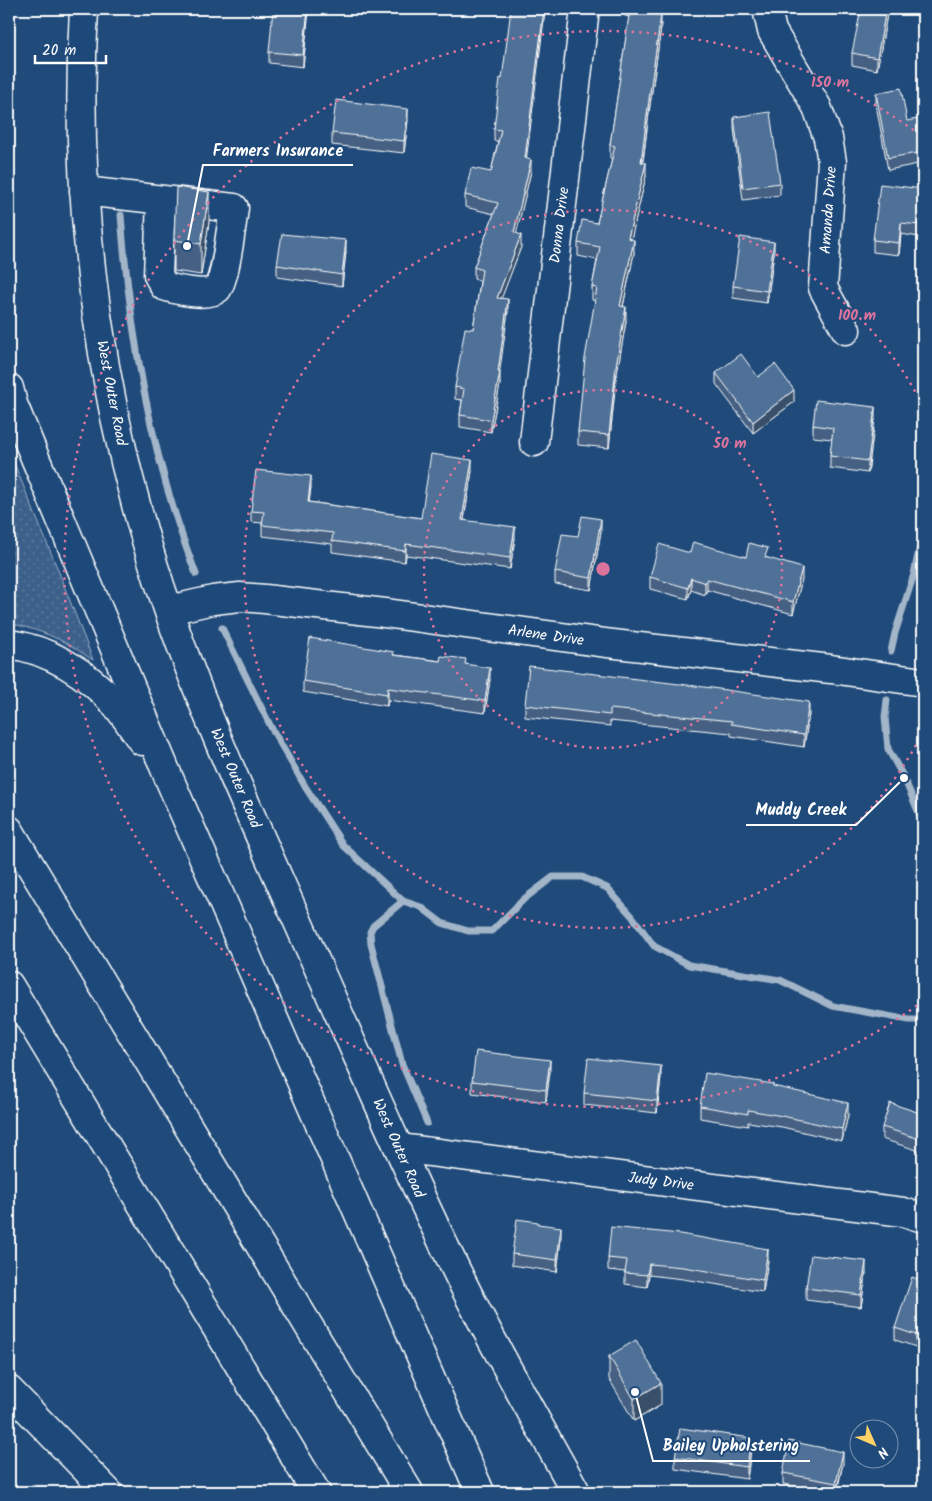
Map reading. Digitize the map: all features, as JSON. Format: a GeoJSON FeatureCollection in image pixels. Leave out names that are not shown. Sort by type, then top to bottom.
{"type":"FeatureCollection","features":[{"type":"Feature","properties":{"kind":"main road","name":"West Outer Road"},"geometry":{"type":"LineString","coordinates":[[84,9],[81,139],[94,295],[111,397],[134,498],[148,547],[196,683],[239,787],[398,1148],[489,1334],[576,1492]]}},
{"type":"Feature","properties":{"kind":"main road","name":"Donna Drive"},"geometry":{"type":"LineString","coordinates":[[534,442],[585,9]]}},
{"type":"Feature","properties":{"kind":"main road","name":"Amanda Drive"},"geometry":{"type":"LineString","coordinates":[[767,9],[772,31],[816,107],[828,138],[832,162],[823,288],[846,330]]}},
{"type":"Feature","properties":{"kind":"main road"},"geometry":{"type":"LineString","coordinates":[[84,191],[161,200]]}},
{"type":"Feature","properties":{"kind":"main road"},"geometry":{"type":"LineString","coordinates":[[9,388],[13,404],[168,776],[480,1492]]}},
{"type":"Feature","properties":{"kind":"main road","name":"Arlene Drive"},"geometry":{"type":"LineString","coordinates":[[169,610],[213,600],[240,597],[265,599],[923,682]]}},
{"type":"Feature","properties":{"kind":"main road"},"geometry":{"type":"LineString","coordinates":[[9,644],[19,645],[56,659],[86,677],[115,704],[168,776]]}},
{"type":"Feature","properties":{"kind":"main road"},"geometry":{"type":"LineString","coordinates":[[9,830],[409,1492]]}},
{"type":"Feature","properties":{"kind":"main road"},"geometry":{"type":"LineString","coordinates":[[9,984],[316,1492]]}},
{"type":"Feature","properties":{"kind":"main road","name":"Judy Drive"},"geometry":{"type":"LineString","coordinates":[[398,1148],[903,1212],[923,1218]]}},
{"type":"Feature","properties":{"kind":"main road"},"geometry":{"type":"LineString","coordinates":[[9,1390],[108,1492]]}},
{"type":"Feature","properties":{"kind":"shaded area"},"geometry":{"type":"Polygon","coordinates":[[[9,451],[93,660],[58,639],[9,623],[9,451]]]}},
{"type":"Feature","properties":{"kind":"building"},"geometry":{"type":"Polygon","coordinates":[[[273,9],[308,9],[303,55],[269,52],[273,9]]]}},
{"type":"Feature","properties":{"kind":"building"},"geometry":{"type":"Polygon","coordinates":[[[511,9],[544,9],[525,158],[531,160],[514,232],[521,235],[497,298],[508,299],[498,372],[500,372],[491,420],[460,415],[464,389],[455,387],[465,328],[473,329],[482,270],[474,267],[498,203],[465,195],[471,168],[491,172],[501,130],[494,129],[511,9]]]}},
{"type":"Feature","properties":{"kind":"building"},"geometry":{"type":"Polygon","coordinates":[[[630,9],[654,9],[653,14],[661,15],[641,162],[646,163],[628,238],[634,240],[620,306],[626,307],[616,366],[609,435],[578,432],[585,358],[597,288],[592,287],[600,247],[578,243],[582,220],[597,223],[615,146],[610,145],[630,9]]]}},
{"type":"Feature","properties":{"kind":"building"},"geometry":{"type":"Polygon","coordinates":[[[861,9],[886,9],[877,58],[852,53],[861,9]]]}},
{"type":"Feature","properties":{"kind":"building"},"geometry":{"type":"Polygon","coordinates":[[[901,88],[907,121],[917,119],[923,152],[888,158],[876,93],[901,88]]]}},
{"type":"Feature","properties":{"kind":"building"},"geometry":{"type":"Polygon","coordinates":[[[336,100],[408,109],[404,141],[332,133],[336,100]]]}},
{"type":"Feature","properties":{"kind":"building"},"geometry":{"type":"Polygon","coordinates":[[[770,112],[780,183],[743,188],[734,117],[770,112]]]}},
{"type":"Feature","properties":{"kind":"building"},"geometry":{"type":"Polygon","coordinates":[[[880,184],[923,189],[919,225],[901,223],[899,243],[873,240],[880,184]]]}},
{"type":"Feature","properties":{"kind":"building"},"geometry":{"type":"Polygon","coordinates":[[[176,187],[209,192],[201,244],[174,240],[176,187]]]}},
{"type":"Feature","properties":{"kind":"building"},"geometry":{"type":"Polygon","coordinates":[[[282,234],[346,240],[342,275],[277,265],[282,234]]]}},
{"type":"Feature","properties":{"kind":"building"},"geometry":{"type":"Polygon","coordinates":[[[740,237],[774,242],[767,291],[733,286],[740,237]]]}},
{"type":"Feature","properties":{"kind":"building"},"geometry":{"type":"Polygon","coordinates":[[[741,354],[758,377],[775,364],[794,390],[753,422],[716,373],[741,354]]]}},
{"type":"Feature","properties":{"kind":"building"},"geometry":{"type":"Polygon","coordinates":[[[816,400],[875,407],[868,461],[830,456],[833,428],[813,425],[816,400]]]}},
{"type":"Feature","properties":{"kind":"building"},"geometry":{"type":"Polygon","coordinates":[[[431,454],[472,460],[462,520],[515,527],[510,558],[406,544],[405,551],[332,541],[333,533],[262,525],[264,512],[251,511],[256,470],[311,476],[308,502],[421,518],[431,454]]]}},
{"type":"Feature","properties":{"kind":"building"},"geometry":{"type":"Polygon","coordinates":[[[582,516],[601,519],[591,578],[555,572],[562,534],[578,536],[582,516]]]}},
{"type":"Feature","properties":{"kind":"building"},"geometry":{"type":"Polygon","coordinates":[[[693,542],[746,557],[749,543],[768,548],[765,557],[802,568],[793,602],[707,579],[705,583],[691,578],[688,588],[650,577],[659,544],[690,553],[693,542]]]}},
{"type":"Feature","properties":{"kind":"building"},"geometry":{"type":"Polygon","coordinates":[[[310,638],[394,652],[393,655],[440,661],[441,656],[466,659],[465,664],[490,668],[485,701],[388,688],[387,694],[303,681],[310,638]]]}},
{"type":"Feature","properties":{"kind":"building"},"geometry":{"type":"Polygon","coordinates":[[[529,666],[712,688],[809,702],[804,735],[731,724],[732,721],[610,709],[610,715],[525,705],[529,666]]]}},
{"type":"Feature","properties":{"kind":"building"},"geometry":{"type":"Polygon","coordinates":[[[476,1051],[550,1060],[546,1090],[472,1081],[476,1051]]]}},
{"type":"Feature","properties":{"kind":"building"},"geometry":{"type":"Polygon","coordinates":[[[588,1058],[661,1066],[657,1101],[584,1093],[588,1058]]]}},
{"type":"Feature","properties":{"kind":"building"},"geometry":{"type":"Polygon","coordinates":[[[705,1073],[773,1084],[773,1086],[848,1103],[842,1129],[748,1110],[748,1114],[700,1106],[705,1073]]]}},
{"type":"Feature","properties":{"kind":"building"},"geometry":{"type":"Polygon","coordinates":[[[890,1103],[923,1114],[923,1140],[882,1127],[890,1103]]]}},
{"type":"Feature","properties":{"kind":"building"},"geometry":{"type":"Polygon","coordinates":[[[517,1219],[561,1227],[557,1260],[512,1254],[517,1219]]]}},
{"type":"Feature","properties":{"kind":"building"},"geometry":{"type":"Polygon","coordinates":[[[611,1227],[680,1234],[768,1249],[763,1280],[683,1267],[649,1264],[647,1275],[625,1273],[627,1260],[608,1258],[611,1227]]]}},
{"type":"Feature","properties":{"kind":"building"},"geometry":{"type":"Polygon","coordinates":[[[811,1255],[866,1261],[861,1295],[806,1288],[811,1255]]]}},
{"type":"Feature","properties":{"kind":"building"},"geometry":{"type":"Polygon","coordinates":[[[912,1277],[923,1281],[923,1316],[916,1335],[895,1328],[912,1277]]]}},
{"type":"Feature","properties":{"kind":"building"},"geometry":{"type":"Polygon","coordinates":[[[636,1340],[661,1383],[634,1399],[609,1356],[636,1340]]]}},
{"type":"Feature","properties":{"kind":"building"},"geometry":{"type":"Polygon","coordinates":[[[680,1428],[751,1438],[747,1467],[675,1457],[680,1428]]]}},
{"type":"Feature","properties":{"kind":"building"},"geometry":{"type":"Polygon","coordinates":[[[789,1441],[843,1452],[836,1483],[783,1473],[789,1441]]]}},
{"type":"Feature","properties":{"kind":"waterway"},"geometry":{"type":"LineString","coordinates":[[121,215],[130,306],[145,398],[167,487],[196,574]]}},
{"type":"Feature","properties":{"kind":"waterway"},"geometry":{"type":"LineString","coordinates":[[891,651],[914,574],[923,531]]}},
{"type":"Feature","properties":{"kind":"waterway"},"geometry":{"type":"LineString","coordinates":[[222,628],[272,729],[306,788],[343,845],[403,901],[421,907],[442,923],[468,931],[492,931],[524,899],[553,877],[582,877],[607,888],[632,916],[654,946],[689,965],[780,980],[833,1006],[909,1020],[923,1020]]}},
{"type":"Feature","properties":{"kind":"waterway"},"geometry":{"type":"LineString","coordinates":[[887,700],[885,717],[888,749],[904,778],[921,818],[923,829]]}},
{"type":"Feature","properties":{"kind":"waterway"},"geometry":{"type":"LineString","coordinates":[[403,901],[373,926],[370,932],[371,944],[402,1064],[427,1123]]}},
{"type":"Feature","properties":{"kind":"place","name":"Farmers Insurance"},"geometry":{"type":"Point","coordinates":[187,246]}},
{"type":"Feature","properties":{"kind":"place","name":"Muddy Creek"},"geometry":{"type":"Point","coordinates":[904,778]}},
{"type":"Feature","properties":{"kind":"place","name":"Bailey Upholstering"},"geometry":{"type":"Point","coordinates":[635,1392]}}]}
